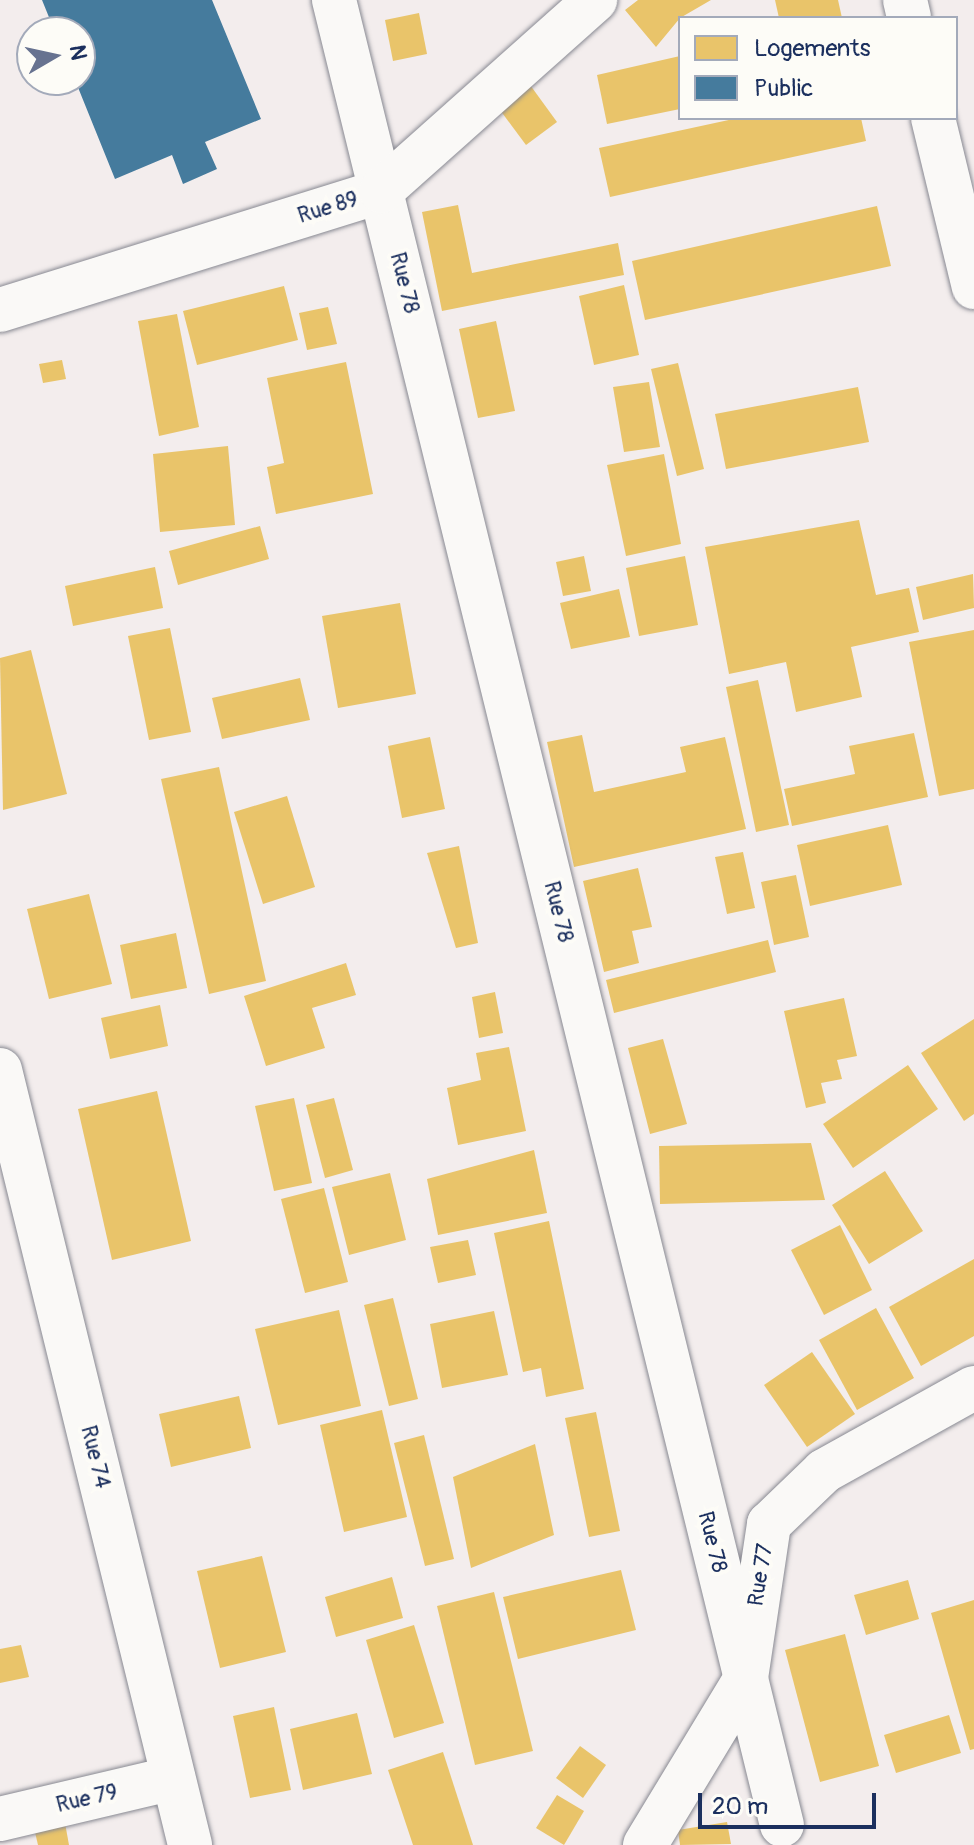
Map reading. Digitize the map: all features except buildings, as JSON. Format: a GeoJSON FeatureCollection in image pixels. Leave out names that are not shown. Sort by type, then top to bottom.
{"type":"FeatureCollection","features":[{"type":"Feature","properties":{"kind":"street","name":"Rue 78"},"geometry":{"type":"LineString","coordinates":[[334,0],[782,1825]]}},
{"type":"Feature","properties":{"kind":"street","name":"Rue 89"},"geometry":{"type":"LineString","coordinates":[[0,310],[381,191],[595,0]]}},
{"type":"Feature","properties":{"kind":"street"},"geometry":{"type":"LineString","coordinates":[[933,120],[974,287]]}},
{"type":"Feature","properties":{"kind":"street","name":"Rue 74"},"geometry":{"type":"LineString","coordinates":[[0,1070],[190,1845]]}},
{"type":"Feature","properties":{"kind":"street","name":"Rue 77"},"geometry":{"type":"LineString","coordinates":[[645,1845],[746,1678],[769,1524],[824,1471],[974,1388]]}},
{"type":"Feature","properties":{"kind":"street","name":"Rue 79"},"geometry":{"type":"LineString","coordinates":[[0,1819],[173,1778]]}}]}
